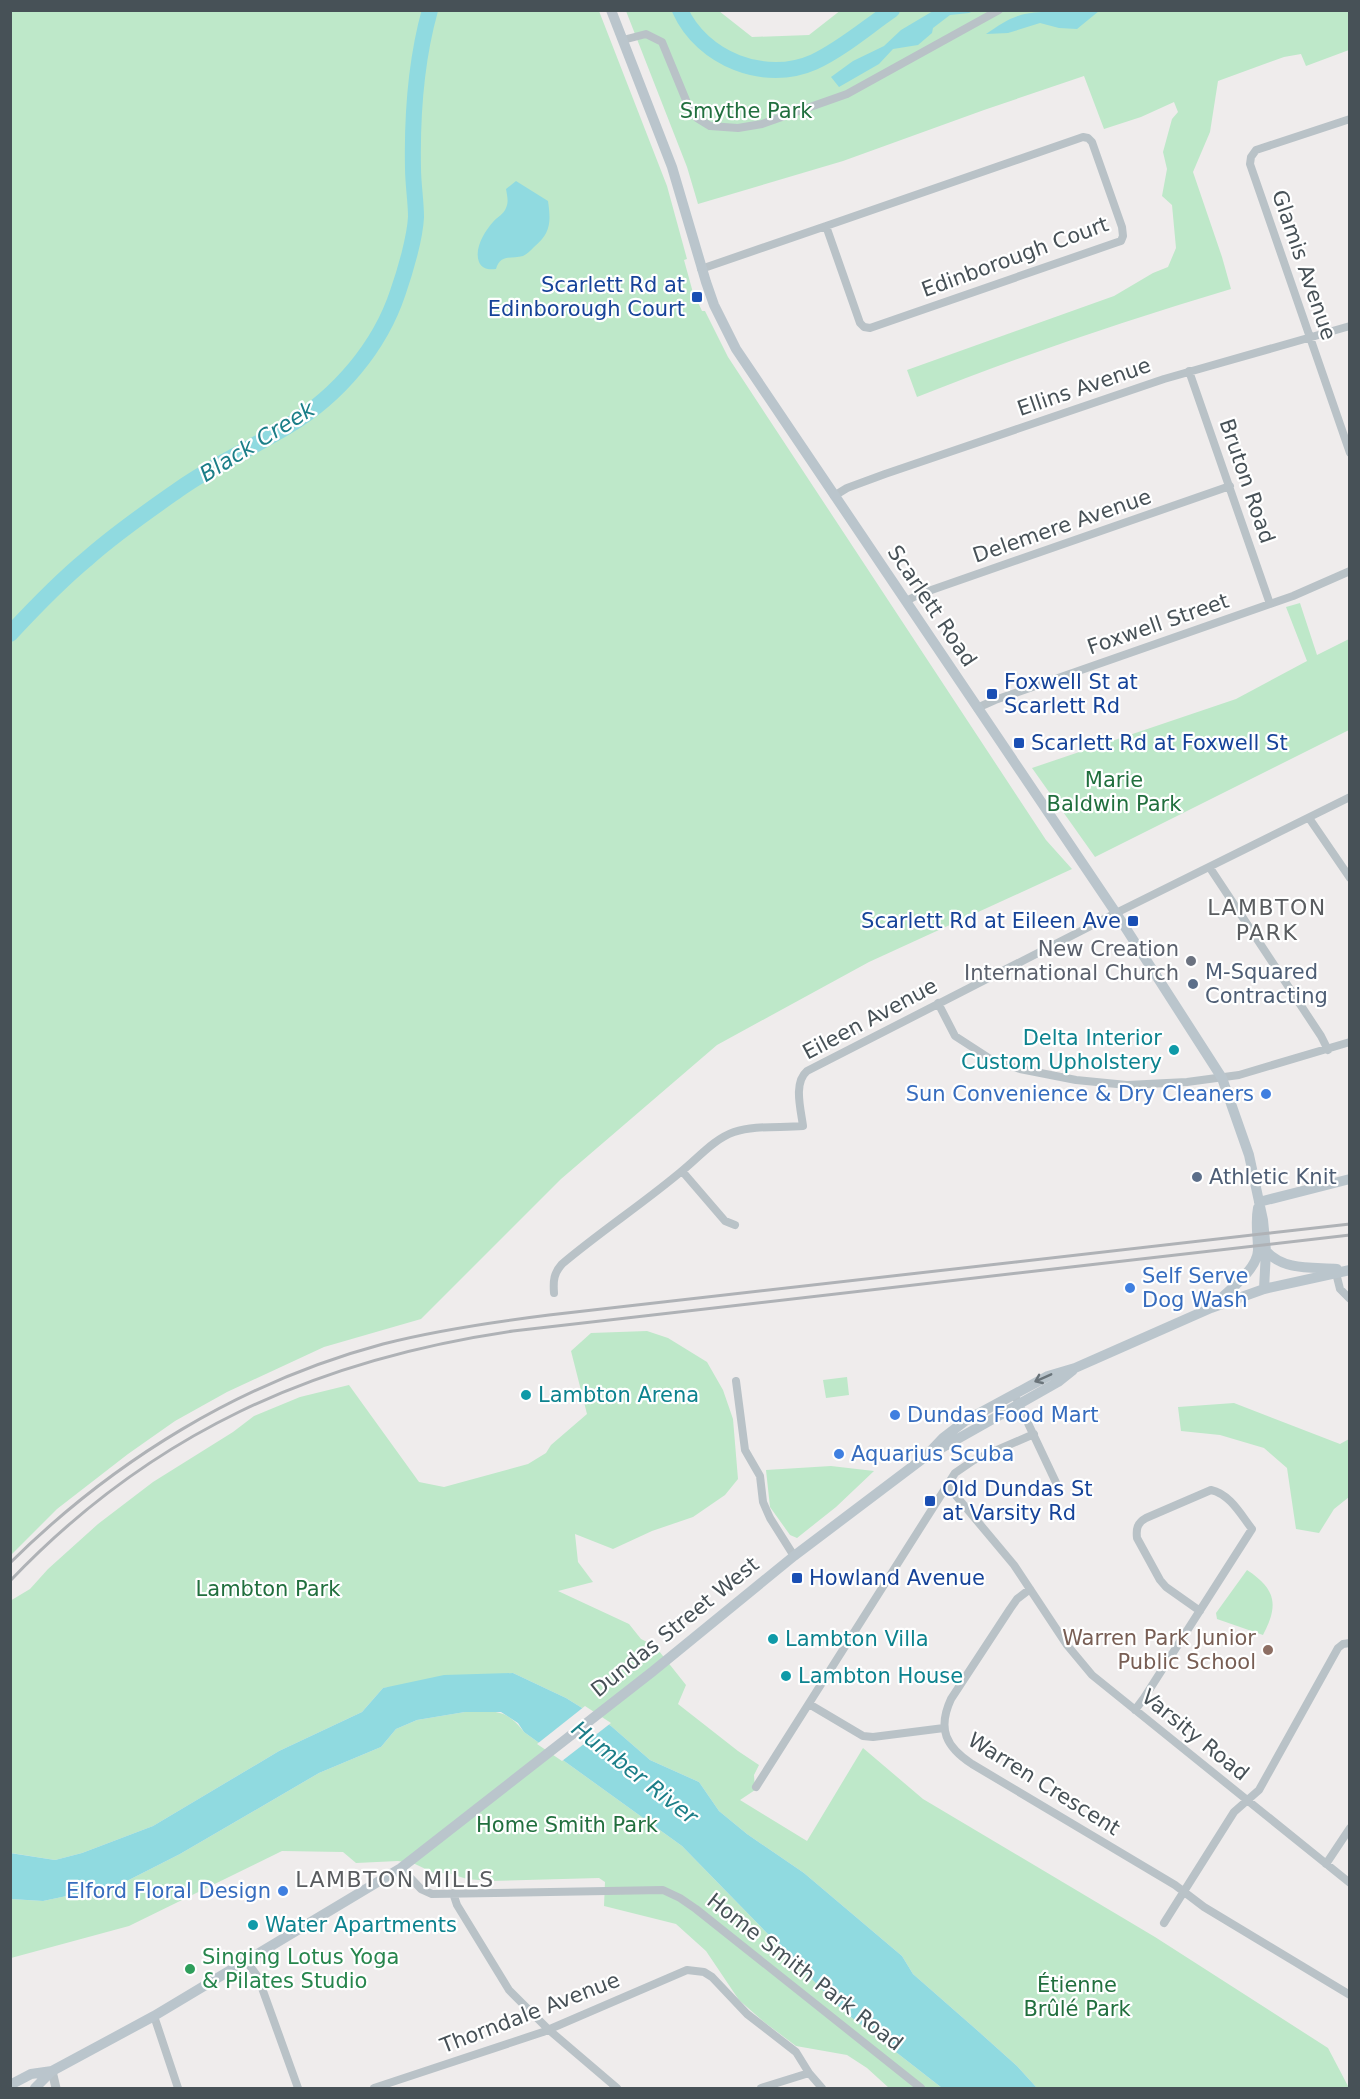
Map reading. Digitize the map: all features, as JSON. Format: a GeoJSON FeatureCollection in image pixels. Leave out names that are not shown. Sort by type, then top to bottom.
{"type":"FeatureCollection","features":[{"type":"Feature","properties":{"kind":"main road","name":"Scarlett Road"},"geometry":{"type":"LineString","coordinates":[[611,10],[672,167],[701,269],[714,305],[736,349],[1116,913],[1222,1077],[1249,1155],[1263,1220],[1266,1251],[1264,1289]]}},
{"type":"Feature","properties":{"kind":"main road"},"geometry":{"type":"LineString","coordinates":[[1259,1202],[1350,1179]]}},
{"type":"Feature","properties":{"kind":"main road","name":"Scarlett Road"},"geometry":{"type":"LineString","coordinates":[[1211,1308],[1256,1263],[1258,1251],[1256,1220],[1259,1202]]}},
{"type":"Feature","properties":{"kind":"main road"},"geometry":{"type":"LineString","coordinates":[[1266,1251],[1274,1260],[1292,1266],[1350,1270]]}},
{"type":"Feature","properties":{"kind":"main road","name":"Dundas Street West"},"geometry":{"type":"LineString","coordinates":[[35,2088],[52,2071],[248,1962],[401,1868],[652,1672],[794,1556],[925,1457],[951,1444],[1016,1398],[1058,1382],[1075,1368],[1211,1308],[1264,1289],[1350,1270]]}},
{"type":"Feature","properties":{"kind":"main road","name":"Dundas Street West"},"geometry":{"type":"LineString","coordinates":[[10,2085],[31,2074],[52,2071]]}},
{"type":"Feature","properties":{"kind":"street"},"geometry":{"type":"LineString","coordinates":[[623,40],[646,34],[662,42],[688,105],[697,118],[710,126],[738,128],[762,124],[847,94],[999,10]]}},
{"type":"Feature","properties":{"kind":"street","name":"Glamis Avenue"},"geometry":{"type":"LineString","coordinates":[[1350,119],[1256,150],[1251,157],[1250,164],[1350,453]]}},
{"type":"Feature","properties":{"kind":"street","name":"Edinborough Court"},"geometry":{"type":"LineString","coordinates":[[701,269],[1083,137],[1092,142],[1122,227],[1123,236],[1121,241],[870,328],[860,323],[826,226]]}},
{"type":"Feature","properties":{"kind":"street","name":"Ellins Avenue"},"geometry":{"type":"LineString","coordinates":[[834,496],[847,488],[885,474],[1189,371],[1350,326]]}},
{"type":"Feature","properties":{"kind":"street","name":"Bruton Road"},"geometry":{"type":"LineString","coordinates":[[1189,371],[1270,604]]}},
{"type":"Feature","properties":{"kind":"street","name":"Delemere Avenue"},"geometry":{"type":"LineString","coordinates":[[906,601],[920,594],[1230,486]]}},
{"type":"Feature","properties":{"kind":"street","name":"Foxwell Street"},"geometry":{"type":"LineString","coordinates":[[977,708],[1270,604],[1316,587],[1350,571]]}},
{"type":"Feature","properties":{"kind":"street","name":"Eileen Avenue"},"geometry":{"type":"LineString","coordinates":[[554,1293],[553,1279],[562,1263],[682,1171],[712,1144],[731,1133],[744,1129],[803,1126],[799,1084],[801,1076],[1116,913],[1350,797]]}},
{"type":"Feature","properties":{"kind":"street"},"geometry":{"type":"LineString","coordinates":[[1309,818],[1350,878]]}},
{"type":"Feature","properties":{"kind":"street"},"geometry":{"type":"LineString","coordinates":[[1210,868],[1328,1050]]}},
{"type":"Feature","properties":{"kind":"street"},"geometry":{"type":"LineString","coordinates":[[938,1004],[955,1036],[992,1060],[1020,1069],[1076,1080],[1127,1085],[1187,1082],[1239,1075],[1350,1042]]}},
{"type":"Feature","properties":{"kind":"street"},"geometry":{"type":"LineString","coordinates":[[682,1171],[725,1221],[735,1225]]}},
{"type":"Feature","properties":{"kind":"street"},"geometry":{"type":"LineString","coordinates":[[1336,1273],[1340,1288],[1350,1299]]}},
{"type":"Feature","properties":{"kind":"street"},"geometry":{"type":"LineString","coordinates":[[736,1381],[745,1450],[760,1476],[763,1502],[770,1518],[794,1556]]}},
{"type":"Feature","properties":{"kind":"street"},"geometry":{"type":"LineString","coordinates":[[1016,1398],[1060,1491]]}},
{"type":"Feature","properties":{"kind":"street"},"geometry":{"type":"LineString","coordinates":[[756,1787],[947,1485],[961,1467],[1034,1434]]}},
{"type":"Feature","properties":{"kind":"street","name":"Varsity Road"},"geometry":{"type":"LineString","coordinates":[[947,1485],[1014,1565],[1067,1645],[1092,1675],[1350,1883]]}},
{"type":"Feature","properties":{"kind":"street"},"geometry":{"type":"LineString","coordinates":[[1135,1710],[1200,1611],[1252,1529],[1226,1496],[1219,1491],[1211,1490],[1140,1521],[1136,1532],[1160,1580],[1166,1587],[1200,1611]]}},
{"type":"Feature","properties":{"kind":"street","name":"Warren Crescent"},"geometry":{"type":"LineString","coordinates":[[1030,1589],[1017,1599],[955,1693],[946,1712],[944,1728],[950,1744],[962,1757],[1350,1995]]}},
{"type":"Feature","properties":{"kind":"street"},"geometry":{"type":"LineString","coordinates":[[1164,1923],[1234,1812],[1259,1790],[1338,1648],[1350,1643]]}},
{"type":"Feature","properties":{"kind":"street"},"geometry":{"type":"LineString","coordinates":[[809,1704],[863,1736],[873,1737],[944,1728]]}},
{"type":"Feature","properties":{"kind":"street"},"geometry":{"type":"LineString","coordinates":[[1326,1864],[1350,1828]]}},
{"type":"Feature","properties":{"kind":"street"},"geometry":{"type":"LineString","coordinates":[[401,1868],[421,1889],[428,1893],[453,1893],[457,1905],[509,1990],[549,2030],[617,2088]]}},
{"type":"Feature","properties":{"kind":"street","name":"Home Smith Park Road"},"geometry":{"type":"LineString","coordinates":[[453,1893],[663,1890],[696,1909],[921,2088]]}},
{"type":"Feature","properties":{"kind":"street"},"geometry":{"type":"LineString","coordinates":[[248,1962],[258,1977],[298,2088]]}},
{"type":"Feature","properties":{"kind":"street","name":"Thorndale Avenue"},"geometry":{"type":"LineString","coordinates":[[374,2088],[549,2030],[687,1970],[697,1970],[712,1977],[747,2014],[796,2052],[809,2073]]}},
{"type":"Feature","properties":{"kind":"street"},"geometry":{"type":"LineString","coordinates":[[154,2016],[178,2088]]}},
{"type":"Feature","properties":{"kind":"street"},"geometry":{"type":"LineString","coordinates":[[52,2071],[56,2088]]}},
{"type":"Feature","properties":{"kind":"street"},"geometry":{"type":"LineString","coordinates":[[761,2088],[809,2073],[822,2088]]}},
{"type":"Feature","properties":{"kind":"green space","name":"Smythe Park"},"geometry":{"type":"Polygon","coordinates":[[[841,10],[1349,11],[1349,50],[1306,66],[1301,54],[1284,57],[1218,81],[1210,132],[1193,172],[1231,289],[1072,340],[917,397],[907,370],[1114,296],[1153,273],[1168,267],[1176,248],[1172,205],[1162,196],[1167,169],[1163,152],[1172,119],[1178,112],[1174,102],[1141,117],[1104,129],[1084,76],[843,161],[698,204],[687,167],[626,11],[719,11],[752,37],[809,35],[841,10]]]}},
{"type":"Feature","properties":{"kind":"green space"},"geometry":{"type":"Polygon","coordinates":[[[11,11],[599,11],[667,186],[687,259],[684,260],[695,300],[702,311],[705,311],[728,357],[1046,840],[1072,869],[869,962],[717,1045],[561,1179],[421,1319],[324,1347],[227,1392],[175,1421],[57,1509],[11,1555],[11,11]]]}},
{"type":"Feature","properties":{"kind":"green space","name":"Marie Baldwin Park"},"geometry":{"type":"Polygon","coordinates":[[[1300,603],[1317,655],[1349,639],[1349,730],[1095,857],[1032,768],[1236,699],[1307,661],[1286,607],[1300,603]]]}},
{"type":"Feature","properties":{"kind":"green space"},"geometry":{"type":"Polygon","coordinates":[[[647,1331],[668,1338],[707,1362],[723,1390],[733,1419],[738,1479],[725,1495],[693,1517],[652,1531],[613,1549],[575,1534],[578,1562],[593,1582],[558,1591],[629,1624],[641,1639],[655,1646],[686,1685],[678,1704],[759,1765],[754,1775],[755,1790],[740,1800],[807,1841],[863,1748],[923,1799],[1155,1937],[1328,2048],[1349,2088],[1037,2088],[1017,2066],[913,1974],[902,1956],[804,1873],[747,1834],[719,1811],[699,1782],[650,1760],[611,1726],[566,1698],[513,1673],[383,1688],[362,1712],[279,1751],[153,1826],[82,1853],[55,1860],[11,1853],[10,1601],[30,1589],[48,1569],[98,1524],[153,1482],[233,1432],[254,1416],[300,1397],[349,1385],[419,1482],[444,1487],[528,1464],[546,1453],[551,1445],[587,1414],[571,1351],[591,1333],[647,1331]]]}},
{"type":"Feature","properties":{"kind":"green space"},"geometry":{"type":"Polygon","coordinates":[[[847,1377],[849,1395],[826,1398],[823,1380],[847,1377]]]}},
{"type":"Feature","properties":{"kind":"green space"},"geometry":{"type":"Polygon","coordinates":[[[1234,1403],[1340,1444],[1349,1439],[1349,1497],[1334,1509],[1319,1533],[1296,1529],[1287,1468],[1264,1448],[1220,1435],[1181,1431],[1178,1407],[1234,1403]]]}},
{"type":"Feature","properties":{"kind":"green space"},"geometry":{"type":"Polygon","coordinates":[[[831,1466],[874,1471],[836,1507],[797,1538],[790,1535],[770,1507],[766,1470],[831,1466]]]}},
{"type":"Feature","properties":{"kind":"green space"},"geometry":{"type":"Polygon","coordinates":[[[1247,1570],[1264,1584],[1272,1598],[1271,1615],[1263,1635],[1217,1619],[1216,1613],[1247,1570]]]}},
{"type":"Feature","properties":{"kind":"green space","name":"Home Smith Park"},"geometry":{"type":"Polygon","coordinates":[[[465,1712],[491,1712],[511,1718],[524,1732],[682,1846],[842,2010],[942,2088],[889,2088],[867,2068],[847,2055],[796,2046],[739,2000],[706,1951],[676,1924],[604,1906],[605,1882],[599,1878],[490,1881],[467,1879],[448,1873],[434,1873],[415,1864],[398,1861],[356,1863],[343,1852],[282,1851],[129,1926],[11,1958],[11,1899],[43,1901],[119,1885],[180,1854],[319,1773],[381,1747],[396,1729],[417,1720],[465,1712]]]}},
{"type":"Feature","properties":{"kind":"water"},"geometry":{"type":"Polygon","coordinates":[[[1043,10],[1099,11],[1077,29],[1059,28],[1040,23],[1008,33],[986,34],[1012,18],[1043,10]]]}},
{"type":"Feature","properties":{"kind":"water"},"geometry":{"type":"Polygon","coordinates":[[[933,11],[973,11],[950,15],[933,28],[932,33],[918,45],[893,49],[879,64],[839,87],[831,77],[853,61],[884,46],[901,30],[933,11]]]}},
{"type":"Feature","properties":{"kind":"water"},"geometry":{"type":"Polygon","coordinates":[[[516,181],[548,201],[547,232],[540,242],[523,256],[503,259],[496,269],[486,269],[479,262],[479,246],[490,226],[505,210],[508,201],[506,189],[516,181]]]}},
{"type":"Feature","properties":{"kind":"water","name":"Humber River"},"geometry":{"type":"Polygon","coordinates":[[[513,1673],[566,1698],[611,1726],[650,1760],[699,1782],[719,1811],[747,1834],[804,1873],[902,1956],[913,1974],[1017,2066],[1037,2088],[942,2088],[842,2010],[682,1846],[524,1732],[518,1723],[501,1712],[465,1712],[417,1720],[396,1729],[381,1747],[319,1773],[180,1854],[119,1885],[43,1901],[11,1899],[10,1853],[55,1860],[82,1853],[153,1826],[279,1751],[362,1712],[383,1688],[444,1675],[513,1673]]]}},
{"type":"Feature","properties":{"kind":"pier"},"geometry":{"type":"Polygon","coordinates":[[[585,1706],[611,1723],[562,1761],[537,1744],[585,1706]]]}},
{"type":"Feature","properties":{"kind":"waterway","name":"Black Creek"},"geometry":{"type":"LineString","coordinates":[[10,634],[58,585],[110,540],[191,481],[306,414],[340,385],[368,351],[380,332],[398,292],[414,235],[416,217],[413,168],[414,108],[421,48],[430,10]]}},
{"type":"Feature","properties":{"kind":"waterway","name":"Black Creek"},"geometry":{"type":"LineString","coordinates":[[680,10],[690,27],[703,42],[719,54],[737,63],[775,70],[795,68],[824,57],[892,10]]}},
{"type":"Feature","properties":{"kind":"railway"},"geometry":{"type":"LineString","coordinates":[[10,1563],[92,1491],[136,1458],[182,1429],[279,1380],[330,1360],[383,1344],[465,1327],[549,1315],[1350,1224]]}},
{"type":"Feature","properties":{"kind":"railway"},"geometry":{"type":"LineString","coordinates":[[10,1581],[64,1529],[120,1484],[178,1445],[239,1412],[303,1384],[370,1362],[440,1344],[513,1331],[1350,1235]]}},
{"type":"Feature","properties":{"kind":"place","name":"Scarlett Rd at Edinborough Court"},"geometry":{"type":"Point","coordinates":[697,297]}},
{"type":"Feature","properties":{"kind":"place","name":"Foxwell St at Scarlett Rd"},"geometry":{"type":"Point","coordinates":[992,694]}},
{"type":"Feature","properties":{"kind":"place","name":"Scarlett Rd at Foxwell St"},"geometry":{"type":"Point","coordinates":[1019,743]}},
{"type":"Feature","properties":{"kind":"place","name":"Scarlett Rd at Eileen Ave"},"geometry":{"type":"Point","coordinates":[1133,921]}},
{"type":"Feature","properties":{"kind":"place","name":"New Creation International Church"},"geometry":{"type":"Point","coordinates":[1191,961]}},
{"type":"Feature","properties":{"kind":"place","name":"M-Squared Contracting"},"geometry":{"type":"Point","coordinates":[1193,984]}},
{"type":"Feature","properties":{"kind":"place","name":"Delta Interior Custom Upholstery"},"geometry":{"type":"Point","coordinates":[1174,1050]}},
{"type":"Feature","properties":{"kind":"place","name":"Sun Convenience & Dry Cleaners"},"geometry":{"type":"Point","coordinates":[1266,1094]}},
{"type":"Feature","properties":{"kind":"place","name":"Athletic Knit"},"geometry":{"type":"Point","coordinates":[1197,1177]}},
{"type":"Feature","properties":{"kind":"place","name":"Self Serve Dog Wash"},"geometry":{"type":"Point","coordinates":[1130,1288]}},
{"type":"Feature","properties":{"kind":"place","name":"Lambton Arena"},"geometry":{"type":"Point","coordinates":[526,1395]}},
{"type":"Feature","properties":{"kind":"place","name":"Dundas Food Mart"},"geometry":{"type":"Point","coordinates":[895,1415]}},
{"type":"Feature","properties":{"kind":"place","name":"Aquarius Scuba"},"geometry":{"type":"Point","coordinates":[839,1454]}},
{"type":"Feature","properties":{"kind":"place","name":"Old Dundas St at Varsity Rd"},"geometry":{"type":"Point","coordinates":[930,1501]}},
{"type":"Feature","properties":{"kind":"place","name":"Howland Avenue"},"geometry":{"type":"Point","coordinates":[797,1578]}},
{"type":"Feature","properties":{"kind":"place","name":"Lambton Villa"},"geometry":{"type":"Point","coordinates":[773,1639]}},
{"type":"Feature","properties":{"kind":"place","name":"Warren Park Junior Public School"},"geometry":{"type":"Point","coordinates":[1268,1650]}},
{"type":"Feature","properties":{"kind":"place","name":"Lambton House"},"geometry":{"type":"Point","coordinates":[786,1676]}},
{"type":"Feature","properties":{"kind":"place","name":"Elford Floral Design"},"geometry":{"type":"Point","coordinates":[283,1891]}},
{"type":"Feature","properties":{"kind":"place","name":"Water Apartments"},"geometry":{"type":"Point","coordinates":[253,1925]}},
{"type":"Feature","properties":{"kind":"place","name":"Singing Lotus Yoga & Pilates Studio"},"geometry":{"type":"Point","coordinates":[190,1969]}},
{"type":"Feature","properties":{"kind":"district","name":"LAMBTON PARK"},"geometry":{"type":"Point","coordinates":[1267,920]}},
{"type":"Feature","properties":{"kind":"district","name":"LAMBTON MILLS"},"geometry":{"type":"Point","coordinates":[395,1879]}},
{"type":"Feature","properties":{"kind":"park label","name":"Lambton Park"},"geometry":{"type":"Point","coordinates":[268,1589]}},
{"type":"Feature","properties":{"kind":"park label","name":"Étienne Brûlé Park"},"geometry":{"type":"Point","coordinates":[1077,1997]}}]}
